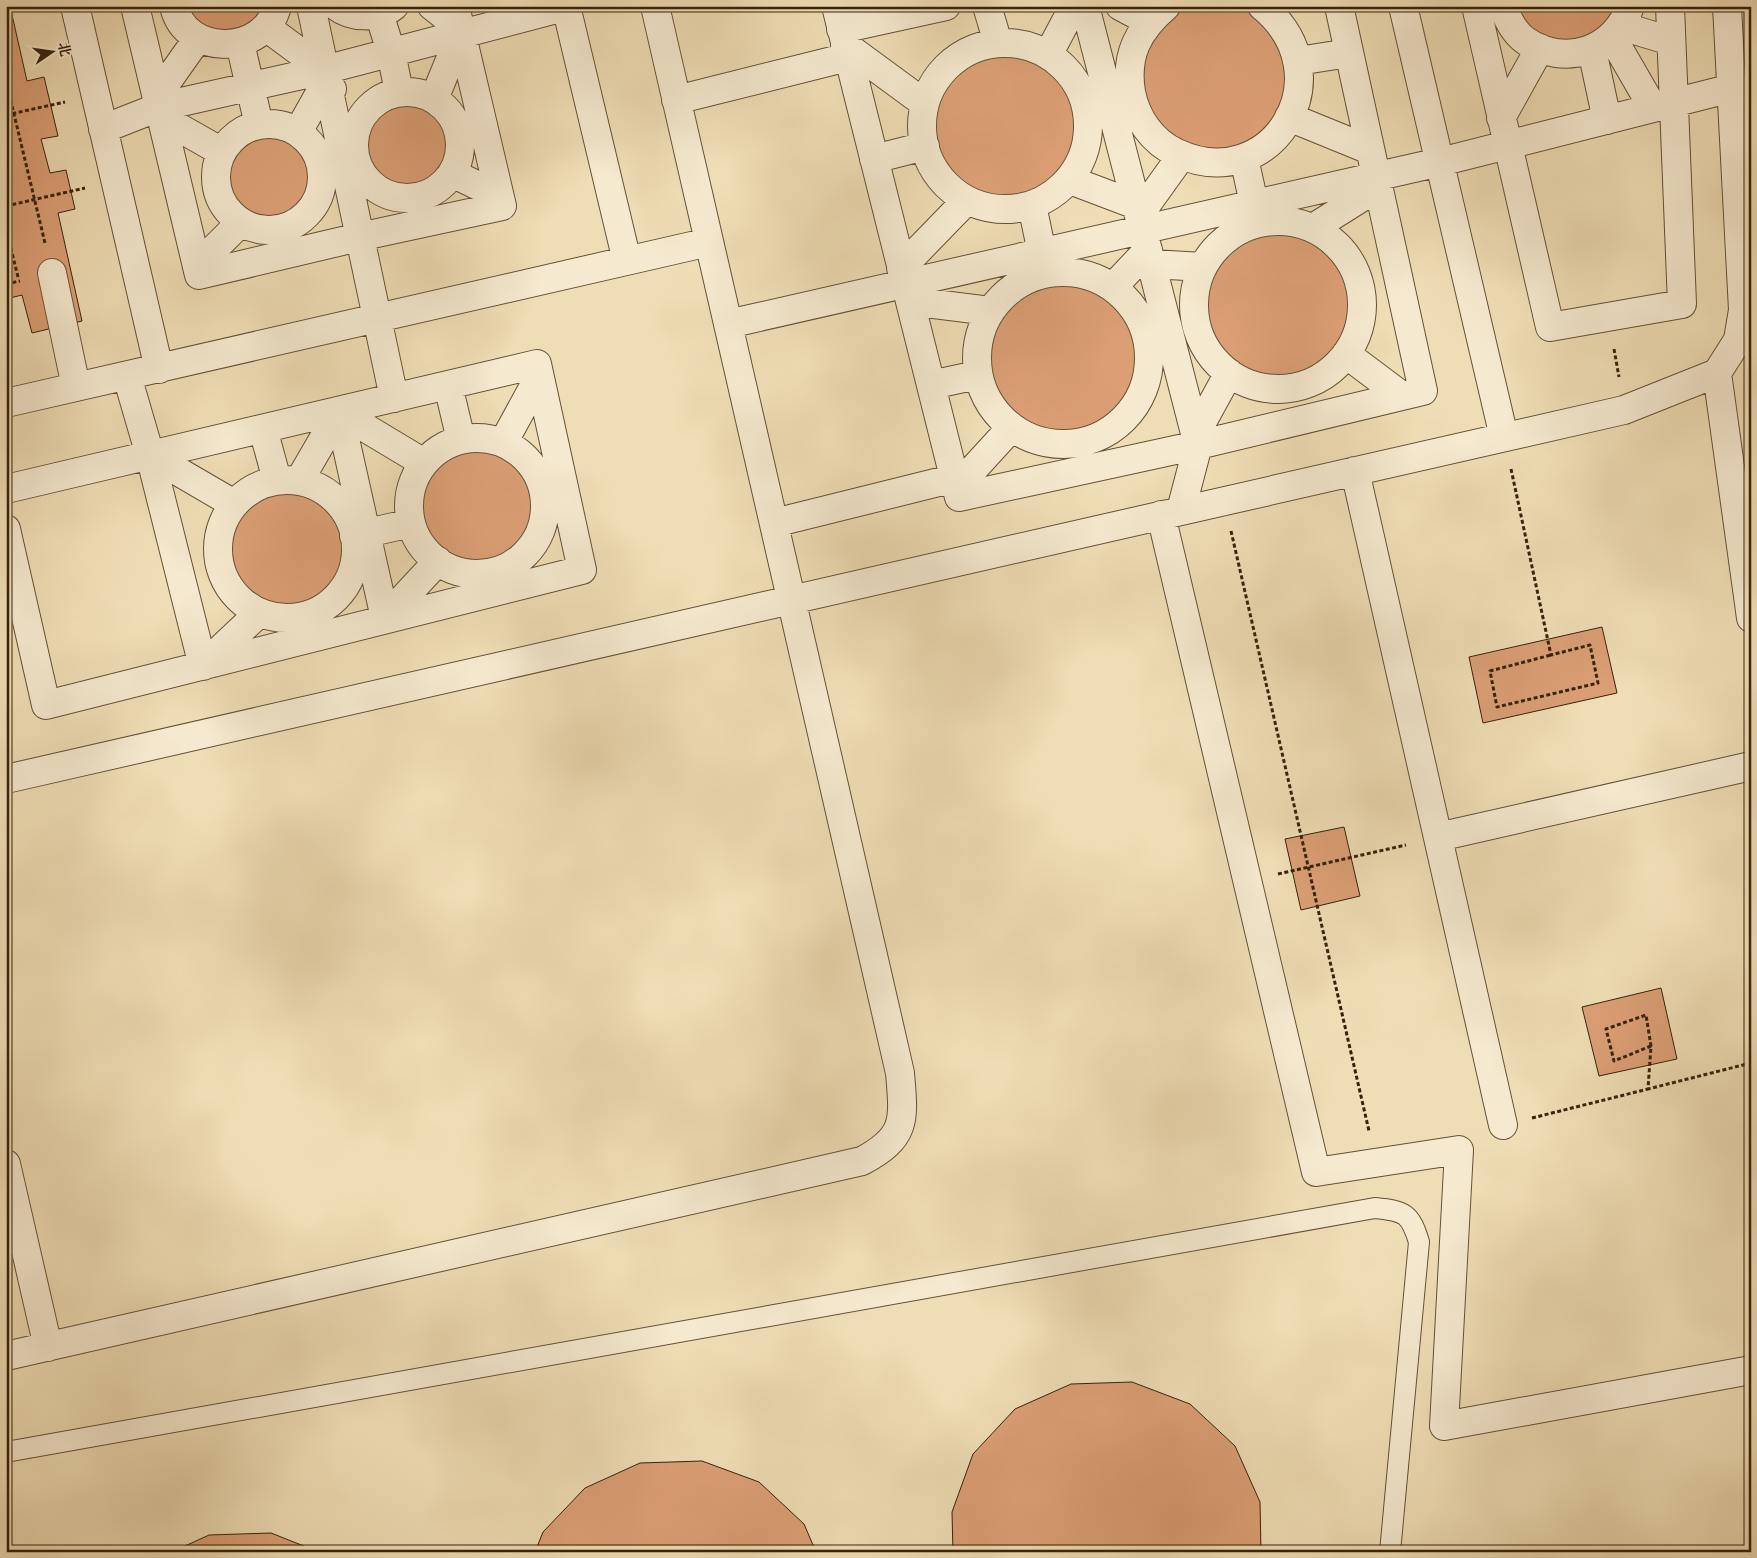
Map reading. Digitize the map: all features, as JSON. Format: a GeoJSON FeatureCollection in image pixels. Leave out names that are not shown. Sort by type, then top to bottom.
{"type":"FeatureCollection","features":[{"type":"Feature","properties":{"kind":"street"},"geometry":{"type":"LineString","coordinates":[[75,6],[159,369]]}},
{"type":"Feature","properties":{"kind":"street"},"geometry":{"type":"LineString","coordinates":[[174,6],[184,26],[198,38],[216,44],[240,43],[252,38],[272,17],[324,71],[361,119]]}},
{"type":"Feature","properties":{"kind":"street"},"geometry":{"type":"LineString","coordinates":[[311,6],[340,164],[394,398]]}},
{"type":"Feature","properties":{"kind":"street"},"geometry":{"type":"LineString","coordinates":[[432,6],[459,22]]}},
{"type":"Feature","properties":{"kind":"street"},"geometry":{"type":"LineString","coordinates":[[103,129],[159,107],[324,71],[391,52],[459,22],[567,6],[628,260]]}},
{"type":"Feature","properties":{"kind":"street"},"geometry":{"type":"LineString","coordinates":[[6,1356],[862,1161],[882,1151],[897,1134],[903,1112],[900,1073],[655,6]]}},
{"type":"Feature","properties":{"kind":"street"},"geometry":{"type":"LineString","coordinates":[[676,100],[843,26],[946,6]]}},
{"type":"Feature","properties":{"kind":"street"},"geometry":{"type":"LineString","coordinates":[[987,6],[998,43]]}},
{"type":"Feature","properties":{"kind":"street"},"geometry":{"type":"LineString","coordinates":[[1048,55],[1074,6]]}},
{"type":"Feature","properties":{"kind":"street"},"geometry":{"type":"LineString","coordinates":[[1085,6],[1144,233],[1158,334],[1196,440]]}},
{"type":"Feature","properties":{"kind":"street"},"geometry":{"type":"LineString","coordinates":[[1120,6],[1157,14],[1134,47],[1129,77],[1110,105],[1089,126],[1084,155],[1070,180],[1049,198],[1022,209],[993,210],[966,201],[943,183],[928,159],[921,131],[924,102],[937,77],[955,59],[978,46],[998,43],[1029,46],[1048,55],[1071,75],[1084,98],[1110,105],[1134,106],[1147,130],[1167,148],[1191,160],[1217,163],[1244,158],[1268,145],[1286,125],[1297,101],[1300,74],[1295,47],[1280,22],[1265,7]]}},
{"type":"Feature","properties":{"kind":"street"},"geometry":{"type":"LineString","coordinates":[[843,26],[874,159],[959,496],[1084,456],[1196,440],[1314,417],[1423,391],[1339,6]]}},
{"type":"Feature","properties":{"kind":"street"},"geometry":{"type":"LineString","coordinates":[[1403,6],[1504,437]]}},
{"type":"Feature","properties":{"kind":"street"},"geometry":{"type":"LineString","coordinates":[[1486,7],[1501,118],[1550,327],[1682,304],[1663,106],[1671,41],[1670,6]]}},
{"type":"Feature","properties":{"kind":"street"},"geometry":{"type":"LineString","coordinates":[[6,779],[1624,410],[1717,373],[1738,340],[1743,310],[1728,6]]}},
{"type":"Feature","properties":{"kind":"street"},"geometry":{"type":"LineString","coordinates":[[1486,7],[1515,29],[1526,41],[1540,48],[1570,55],[1614,30],[1671,41]]}},
{"type":"Feature","properties":{"kind":"street"},"geometry":{"type":"LineString","coordinates":[[144,8],[159,107],[199,275],[286,241],[357,231],[426,209],[502,206],[471,128],[459,22]]}},
{"type":"Feature","properties":{"kind":"street"},"geometry":{"type":"LineString","coordinates":[[298,132],[324,71],[340,9],[356,15],[386,10],[391,52],[399,92]]}},
{"type":"Feature","properties":{"kind":"street"},"geometry":{"type":"LineString","coordinates":[[434,99],[459,22]]}},
{"type":"Feature","properties":{"kind":"street"},"geometry":{"type":"LineString","coordinates":[[843,26],[924,102]]}},
{"type":"Feature","properties":{"kind":"street"},"geometry":{"type":"LineString","coordinates":[[1614,30],[1663,106]]}},
{"type":"Feature","properties":{"kind":"street"},"geometry":{"type":"LineString","coordinates":[[1607,120],[1614,30]]}},
{"type":"Feature","properties":{"kind":"street"},"geometry":{"type":"LineString","coordinates":[[159,107],[198,38]]}},
{"type":"Feature","properties":{"kind":"street"},"geometry":{"type":"LineString","coordinates":[[240,43],[259,125]]}},
{"type":"Feature","properties":{"kind":"street"},"geometry":{"type":"LineString","coordinates":[[1501,118],[1540,48]]}},
{"type":"Feature","properties":{"kind":"street"},"geometry":{"type":"LineString","coordinates":[[1298,61],[1349,53]]}},
{"type":"Feature","properties":{"kind":"street"},"geometry":{"type":"LineString","coordinates":[[728,324],[906,284],[1044,264],[1144,233],[1257,214],[1377,182],[1440,162],[1732,88]]}},
{"type":"Feature","properties":{"kind":"street"},"geometry":{"type":"LineString","coordinates":[[286,241],[299,222],[312,209],[320,193],[323,176],[340,164],[353,145],[356,128],[364,112],[376,101],[399,92],[417,92],[434,99],[471,128]]}},
{"type":"Feature","properties":{"kind":"street"},"geometry":{"type":"LineString","coordinates":[[159,107],[222,152]]}},
{"type":"Feature","properties":{"kind":"street"},"geometry":{"type":"LineString","coordinates":[[1289,117],[1370,150]]}},
{"type":"Feature","properties":{"kind":"street"},"geometry":{"type":"LineString","coordinates":[[286,241],[266,231],[248,226],[234,217],[223,203],[218,191],[217,169],[222,152],[233,138],[247,129],[259,125],[281,125],[298,132],[311,143],[320,159],[340,164],[365,178],[378,191],[395,198],[413,199],[426,209]]}},
{"type":"Feature","properties":{"kind":"street"},"geometry":{"type":"LineString","coordinates":[[426,209],[431,193],[446,182],[452,173],[460,149],[471,128]]}},
{"type":"Feature","properties":{"kind":"street"},"geometry":{"type":"LineString","coordinates":[[874,159],[925,146]]}},
{"type":"Feature","properties":{"kind":"street"},"geometry":{"type":"LineString","coordinates":[[1113,287],[1144,233],[1182,155]]}},
{"type":"Feature","properties":{"kind":"street"},"geometry":{"type":"LineString","coordinates":[[1244,158],[1257,214],[1251,224],[1227,237],[1208,257],[1196,282],[1194,309],[1197,327],[1199,336],[1214,360],[1236,379],[1263,388],[1291,389],[1318,380],[1340,362],[1356,339],[1363,311],[1360,283],[1349,257],[1330,238],[1306,224],[1278,220],[1257,214]]}},
{"type":"Feature","properties":{"kind":"street"},"geometry":{"type":"LineString","coordinates":[[452,173],[499,196]]}},
{"type":"Feature","properties":{"kind":"street"},"geometry":{"type":"LineString","coordinates":[[1070,180],[1144,233],[1203,267]]}},
{"type":"Feature","properties":{"kind":"street"},"geometry":{"type":"LineString","coordinates":[[1313,228],[1377,182]]}},
{"type":"Feature","properties":{"kind":"street"},"geometry":{"type":"LineString","coordinates":[[181,198],[218,191]]}},
{"type":"Feature","properties":{"kind":"street"},"geometry":{"type":"LineString","coordinates":[[357,231],[378,191]]}},
{"type":"Feature","properties":{"kind":"street"},"geometry":{"type":"LineString","coordinates":[[906,284],[966,201]]}},
{"type":"Feature","properties":{"kind":"street"},"geometry":{"type":"LineString","coordinates":[[1032,205],[1044,264]]}},
{"type":"Feature","properties":{"kind":"street"},"geometry":{"type":"LineString","coordinates":[[312,209],[357,231]]}},
{"type":"Feature","properties":{"kind":"street"},"geometry":{"type":"LineString","coordinates":[[197,266],[241,222]]}},
{"type":"Feature","properties":{"kind":"street"},"geometry":{"type":"LineString","coordinates":[[6,403],[709,242]]}},
{"type":"Feature","properties":{"kind":"street"},"geometry":{"type":"LineString","coordinates":[[1044,264],[1057,271],[1087,274],[1113,287],[1158,334]]}},
{"type":"Feature","properties":{"kind":"street"},"geometry":{"type":"LineString","coordinates":[[1044,264],[1029,277],[1004,293],[986,317],[977,345],[977,375],[987,401],[1011,428],[1028,438],[1055,445],[1084,456]]}},
{"type":"Feature","properties":{"kind":"street"},"geometry":{"type":"LineString","coordinates":[[52,273],[76,387]]}},
{"type":"Feature","properties":{"kind":"street"},"geometry":{"type":"LineString","coordinates":[[906,284],[990,312]]}},
{"type":"Feature","properties":{"kind":"street"},"geometry":{"type":"LineString","coordinates":[[1158,334],[1197,327]]}},
{"type":"Feature","properties":{"kind":"street"},"geometry":{"type":"LineString","coordinates":[[1084,456],[1129,414],[1144,390],[1158,334]]}},
{"type":"Feature","properties":{"kind":"street"},"geometry":{"type":"LineString","coordinates":[[1346,354],[1402,396]]}},
{"type":"Feature","properties":{"kind":"street"},"geometry":{"type":"LineString","coordinates":[[6,489],[537,364],[553,490],[580,560],[582,570],[495,582],[385,618],[308,627],[203,666],[46,705],[6,529]]}},
{"type":"Feature","properties":{"kind":"street"},"geometry":{"type":"LineString","coordinates":[[1229,373],[1196,440],[1171,513],[1248,881],[1316,1172],[1459,1150],[1444,1426],[1751,1370]]}},
{"type":"Feature","properties":{"kind":"street"},"geometry":{"type":"LineString","coordinates":[[1717,373],[1751,618]]}},
{"type":"Feature","properties":{"kind":"street"},"geometry":{"type":"LineString","coordinates":[[931,385],[977,375]]}},
{"type":"Feature","properties":{"kind":"street"},"geometry":{"type":"LineString","coordinates":[[127,376],[150,455],[203,666]]}},
{"type":"Feature","properties":{"kind":"street"},"geometry":{"type":"LineString","coordinates":[[503,443],[540,377]]}},
{"type":"Feature","properties":{"kind":"street"},"geometry":{"type":"LineString","coordinates":[[1306,384],[1314,417]]}},
{"type":"Feature","properties":{"kind":"street"},"geometry":{"type":"LineString","coordinates":[[448,385],[461,440]]}},
{"type":"Feature","properties":{"kind":"street"},"geometry":{"type":"LineString","coordinates":[[339,412],[424,463]]}},
{"type":"Feature","properties":{"kind":"street"},"geometry":{"type":"LineString","coordinates":[[288,480],[339,412]]}},
{"type":"Feature","properties":{"kind":"street"},"geometry":{"type":"LineString","coordinates":[[339,412],[360,534],[385,618]]}},
{"type":"Feature","properties":{"kind":"street"},"geometry":{"type":"LineString","coordinates":[[774,523],[956,482],[1011,428]]}},
{"type":"Feature","properties":{"kind":"street"},"geometry":{"type":"LineString","coordinates":[[263,429],[288,480]]}},
{"type":"Feature","properties":{"kind":"street"},"geometry":{"type":"LineString","coordinates":[[495,582],[446,567],[428,554],[414,534],[408,513],[410,491],[417,471],[432,454],[450,442],[471,437],[493,439],[513,448],[530,462],[541,481],[553,490]]}},
{"type":"Feature","properties":{"kind":"street"},"geometry":{"type":"LineString","coordinates":[[150,455],[234,504]]}},
{"type":"Feature","properties":{"kind":"street"},"geometry":{"type":"LineString","coordinates":[[1355,471],[1503,1125]]}},
{"type":"Feature","properties":{"kind":"street"},"geometry":{"type":"LineString","coordinates":[[308,627],[282,618],[259,613],[240,600],[226,582],[218,561],[218,539],[225,518],[234,504],[256,486],[288,480],[320,488],[338,502],[360,534]]}},
{"type":"Feature","properties":{"kind":"street"},"geometry":{"type":"LineString","coordinates":[[495,582],[530,548],[542,527],[545,504],[553,490]]}},
{"type":"Feature","properties":{"kind":"street"},"geometry":{"type":"LineString","coordinates":[[360,534],[411,522]]}},
{"type":"Feature","properties":{"kind":"street"},"geometry":{"type":"LineString","coordinates":[[308,627],[339,594],[354,567],[356,544],[360,534]]}},
{"type":"Feature","properties":{"kind":"street"},"geometry":{"type":"LineString","coordinates":[[536,538],[580,560]]}},
{"type":"Feature","properties":{"kind":"street"},"geometry":{"type":"LineString","coordinates":[[178,569],[218,561]]}},
{"type":"Feature","properties":{"kind":"street"},"geometry":{"type":"LineString","coordinates":[[385,618],[438,561]]}},
{"type":"Feature","properties":{"kind":"street"},"geometry":{"type":"LineString","coordinates":[[339,594],[385,618]]}},
{"type":"Feature","properties":{"kind":"street"},"geometry":{"type":"LineString","coordinates":[[203,666],[259,613]]}},
{"type":"Feature","properties":{"kind":"street"},"geometry":{"type":"LineString","coordinates":[[1438,838],[1751,766]]}},
{"type":"Feature","properties":{"kind":"street"},"geometry":{"type":"LineString","coordinates":[[6,1164],[15,1241],[48,1347]]}},
{"type":"Feature","properties":{"kind":"lane"},"geometry":{"type":"LineString","coordinates":[[6,1452],[1375,1208],[1399,1210],[1413,1223],[1419,1242],[1390,1552]]}},
{"type":"Feature","properties":{"kind":"path"},"geometry":{"type":"LineString","coordinates":[[6,81],[52,273],[6,284]]}},
{"type":"Feature","properties":{"kind":"path"},"geometry":{"type":"LineString","coordinates":[[6,115],[95,95]]}},
{"type":"Feature","properties":{"kind":"path"},"geometry":{"type":"LineString","coordinates":[[6,206],[115,180]]}},
{"type":"Feature","properties":{"kind":"path"},"geometry":{"type":"LineString","coordinates":[[6,229],[19,281]]}},
{"type":"Feature","properties":{"kind":"path"},"geometry":{"type":"LineString","coordinates":[[1609,316],[1624,410]]}},
{"type":"Feature","properties":{"kind":"path"},"geometry":{"type":"LineString","coordinates":[[1504,437],[1551,656]]}},
{"type":"Feature","properties":{"kind":"path"},"geometry":{"type":"LineString","coordinates":[[1225,501],[1376,1163]]}},
{"type":"Feature","properties":{"kind":"path"},"geometry":{"type":"LineString","coordinates":[[1590,645],[1598,683],[1497,707],[1490,671],[1551,656],[1590,645]]}},
{"type":"Feature","properties":{"kind":"path"},"geometry":{"type":"LineString","coordinates":[[1248,881],[1438,838]]}},
{"type":"Feature","properties":{"kind":"path"},"geometry":{"type":"LineString","coordinates":[[1648,1089],[1651,1046],[1646,1016],[1606,1029],[1614,1061],[1651,1046]]}},
{"type":"Feature","properties":{"kind":"path"},"geometry":{"type":"LineString","coordinates":[[1503,1125],[1751,1063]]}},
{"type":"Feature","properties":{"kind":"building"},"geometry":{"type":"Polygon","coordinates":[[[6,6],[10,6],[27,81],[44,77],[58,136],[41,139],[50,173],[66,170],[75,209],[58,213],[82,321],[32,333],[22,295],[6,299],[6,6]]]}},
{"type":"Feature","properties":{"kind":"building"},"geometry":{"type":"Polygon","coordinates":[[[178,6],[270,6],[262,22],[216,39],[178,6]]]}},
{"type":"Feature","properties":{"kind":"building"},"geometry":{"type":"Polygon","coordinates":[[[1180,6],[1250,6],[1290,57],[1281,116],[1260,137],[1232,150],[1202,151],[1174,140],[1152,119],[1140,92],[1139,61],[1170,11],[1180,6]]]}},
{"type":"Feature","properties":{"kind":"building"},"geometry":{"type":"Polygon","coordinates":[[[1512,6],[1626,6],[1599,39],[1541,41],[1512,6]]]}},
{"type":"Feature","properties":{"kind":"building"},"geometry":{"type":"Polygon","coordinates":[[[1005,49],[1020,50],[1034,54],[1047,61],[1059,71],[1069,83],[1076,96],[1080,110],[1080,140],[1076,154],[1069,167],[1059,179],[1047,189],[1034,196],[1020,200],[1005,201],[990,200],[976,196],[963,189],[951,179],[941,167],[934,154],[930,140],[929,125],[930,110],[934,96],[941,83],[951,71],[963,61],[976,54],[990,50],[1005,49]]]}},
{"type":"Feature","properties":{"kind":"building"},"geometry":{"type":"Polygon","coordinates":[[[407,96],[426,100],[442,110],[452,126],[456,145],[452,164],[442,180],[426,190],[407,194],[388,190],[372,180],[362,164],[358,145],[362,126],[372,110],[388,100],[407,96]]]}},
{"type":"Feature","properties":{"kind":"building"},"geometry":{"type":"Polygon","coordinates":[[[269,127],[288,131],[304,141],[314,157],[318,176],[314,195],[304,211],[288,221],[269,225],[250,221],[234,211],[224,195],[220,176],[224,157],[234,141],[250,131],[269,127]]]}},
{"type":"Feature","properties":{"kind":"building"},"geometry":{"type":"Polygon","coordinates":[[[1279,226],[1308,232],[1322,239],[1333,249],[1343,260],[1350,274],[1356,303],[1350,332],[1343,346],[1333,357],[1322,367],[1308,374],[1279,380],[1250,374],[1236,367],[1225,357],[1215,346],[1208,332],[1202,303],[1208,274],[1215,260],[1225,249],[1236,239],[1250,232],[1279,226]]]}},
{"type":"Feature","properties":{"kind":"building"},"geometry":{"type":"Polygon","coordinates":[[[1063,281],[1092,287],[1106,294],[1117,304],[1127,315],[1134,329],[1140,358],[1134,387],[1127,401],[1117,412],[1106,422],[1092,429],[1063,435],[1034,429],[1020,422],[1009,412],[999,401],[992,387],[986,358],[992,329],[999,315],[1009,304],[1020,294],[1034,287],[1063,281]]]}},
{"type":"Feature","properties":{"kind":"building"},"geometry":{"type":"Polygon","coordinates":[[[477,444],[501,449],[521,462],[534,482],[539,506],[534,530],[521,550],[501,563],[477,568],[453,563],[433,550],[420,530],[415,506],[420,482],[433,462],[453,449],[477,444]]]}},
{"type":"Feature","properties":{"kind":"building"},"geometry":{"type":"Polygon","coordinates":[[[287,486],[311,491],[331,504],[344,524],[349,548],[344,572],[331,592],[311,605],[287,610],[263,605],[243,592],[230,572],[225,548],[230,524],[243,504],[263,491],[287,486]]]}},
{"type":"Feature","properties":{"kind":"building"},"geometry":{"type":"Polygon","coordinates":[[[1602,627],[1617,693],[1483,723],[1469,657],[1602,627]]]}},
{"type":"Feature","properties":{"kind":"building"},"geometry":{"type":"Polygon","coordinates":[[[1344,827],[1360,896],[1301,910],[1285,839],[1344,827]]]}},
{"type":"Feature","properties":{"kind":"building"},"geometry":{"type":"Polygon","coordinates":[[[1661,988],[1677,1059],[1599,1076],[1582,1007],[1661,988]]]}},
{"type":"Feature","properties":{"kind":"building"},"geometry":{"type":"Polygon","coordinates":[[[1132,1382],[1190,1404],[1235,1446],[1260,1502],[1261,1552],[953,1552],[952,1512],[973,1454],[1015,1409],[1071,1384],[1132,1382]]]}},
{"type":"Feature","properties":{"kind":"building"},"geometry":{"type":"Polygon","coordinates":[[[702,1461],[759,1482],[804,1524],[816,1552],[535,1552],[543,1532],[585,1488],[640,1463],[702,1461]]]}},
{"type":"Feature","properties":{"kind":"building"},"geometry":{"type":"Polygon","coordinates":[[[271,1533],[319,1552],[172,1552],[209,1535],[271,1533]]]}}]}
